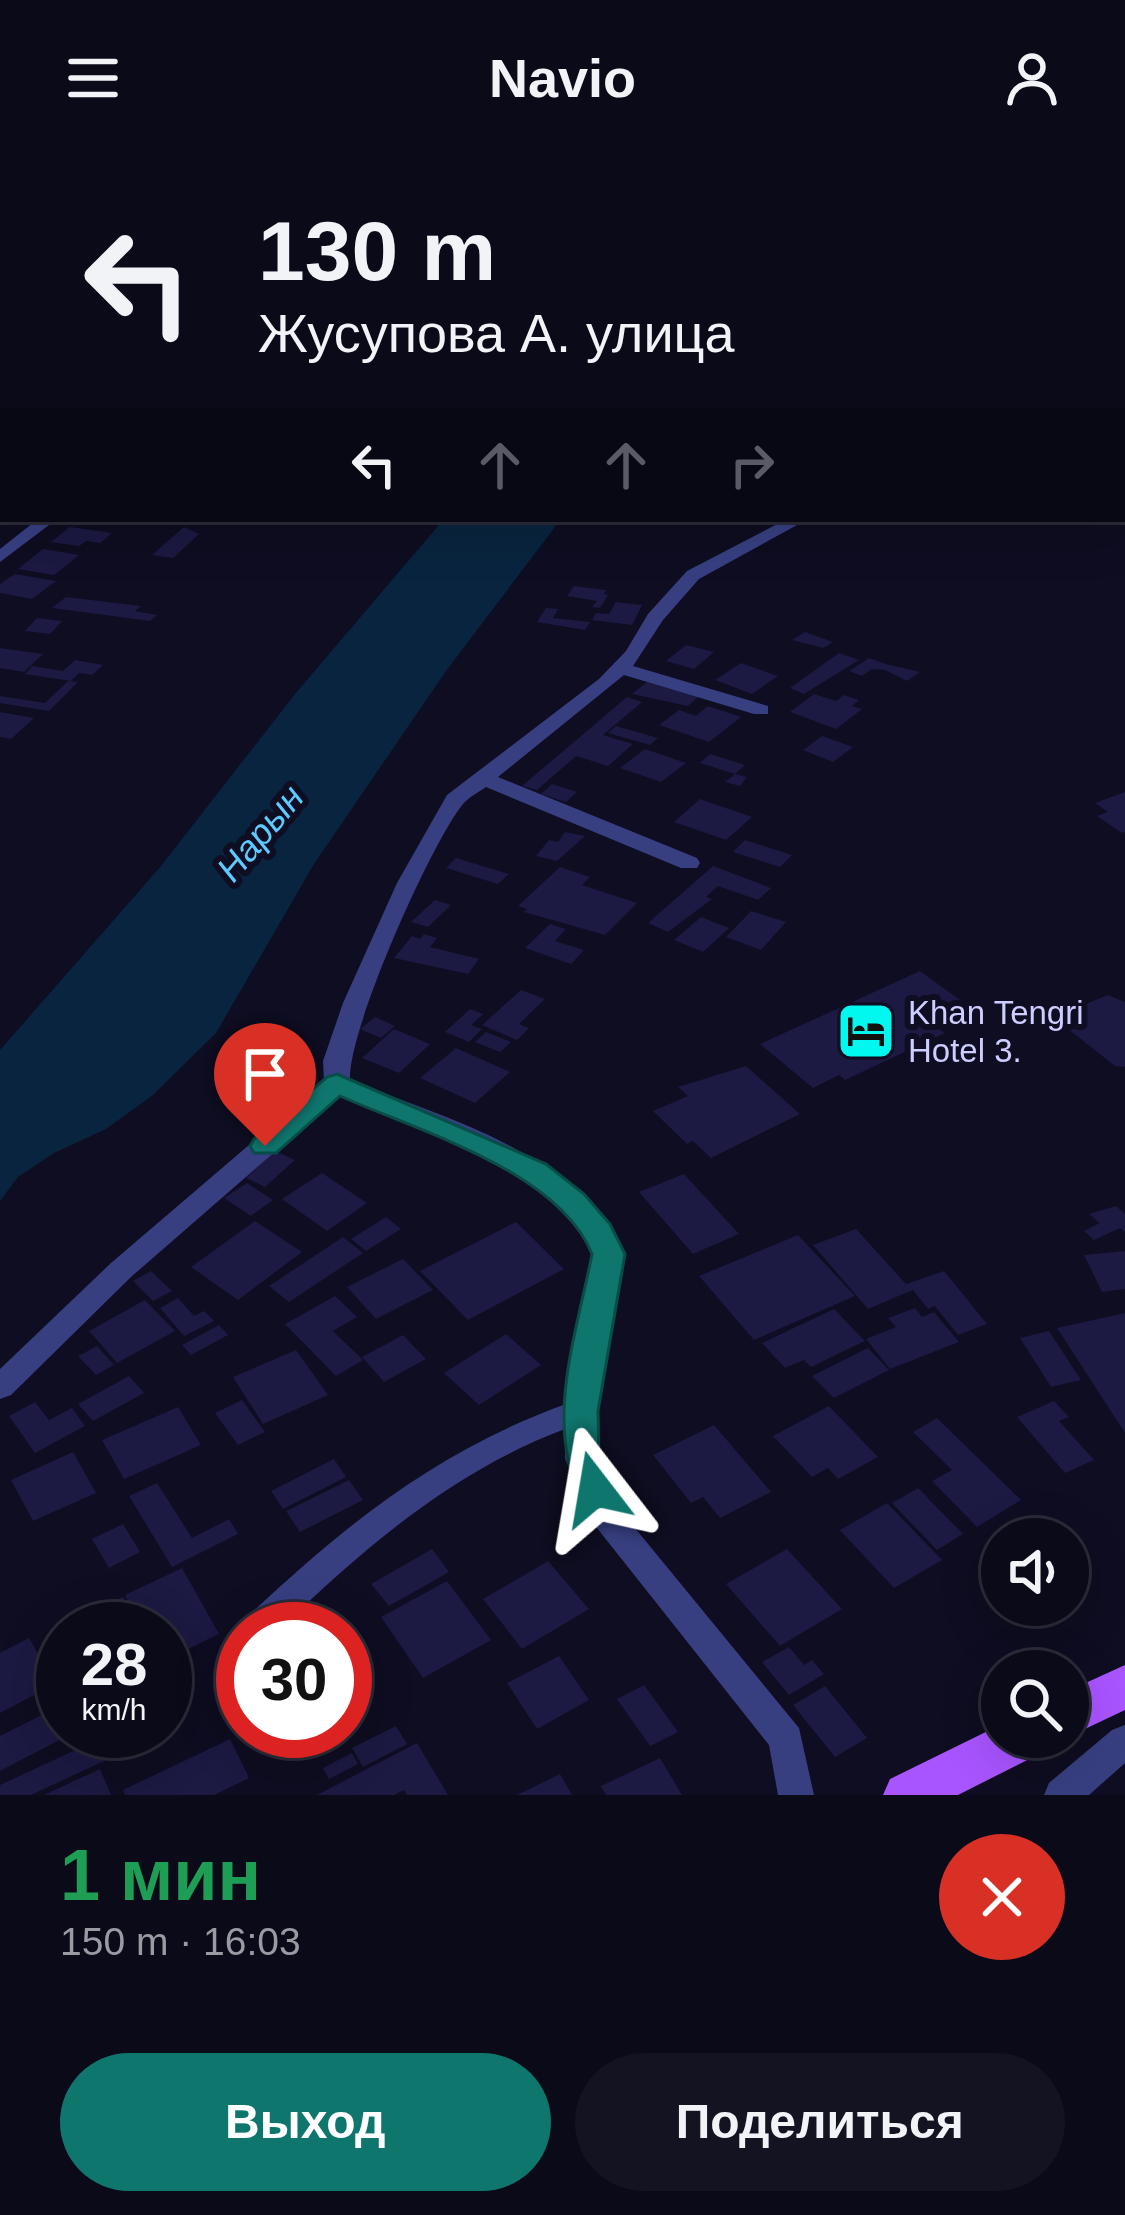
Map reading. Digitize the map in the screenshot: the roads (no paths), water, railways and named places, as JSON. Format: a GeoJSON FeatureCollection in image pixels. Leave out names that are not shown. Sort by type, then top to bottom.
{"type":"FeatureCollection","features":[{"type":"Feature","properties":{"kind":"main road"},"geometry":{"type":"LineString","coordinates":[[1089,1704],[1125,1686]]}},
{"type":"Feature","properties":{"kind":"main road"},"geometry":{"type":"LineString","coordinates":[[908,1795],[982,1758]]}},
{"type":"Feature","properties":{"kind":"street"},"geometry":{"type":"LineString","coordinates":[[0,556],[45,522]]}},
{"type":"Feature","properties":{"kind":"street"},"geometry":{"type":"LineString","coordinates":[[337,1084],[336,1061],[355,1003],[408,883],[455,800],[620,668],[655,617],[693,575],[794,522]]}},
{"type":"Feature","properties":{"kind":"street"},"geometry":{"type":"LineString","coordinates":[[620,668],[761,710]]}},
{"type":"Feature","properties":{"kind":"street"},"geometry":{"type":"LineString","coordinates":[[483,778],[689,863]]}},
{"type":"Feature","properties":{"kind":"street"},"geometry":{"type":"LineString","coordinates":[[0,1387],[121,1270],[337,1084]]}},
{"type":"Feature","properties":{"kind":"street"},"geometry":{"type":"LineString","coordinates":[[337,1084],[536,1172],[573,1202],[599,1232],[608,1254],[580,1411],[581,1459],[608,1519],[786,1739],[796,1795]]}},
{"type":"Feature","properties":{"kind":"street"},"geometry":{"type":"LineString","coordinates":[[285,1602],[346,1544],[438,1474],[520,1430],[580,1411]]}},
{"type":"Feature","properties":{"kind":"street"},"geometry":{"type":"LineString","coordinates":[[1062,1795],[1125,1741]]}},
{"type":"Feature","properties":{"kind":"water","name":"Нарын"},"geometry":{"type":"Polygon","coordinates":[[[441,522],[559,522],[446,671],[314,864],[216,1033],[153,1095],[106,1129],[54,1153],[18,1177],[0,1201],[0,1050],[161,866],[295,694],[441,522]]]}},
{"type":"Feature","properties":{"kind":"place","name":"Khan Tengri Hotel 3."},"geometry":{"type":"Point","coordinates":[866,1031]}}]}
